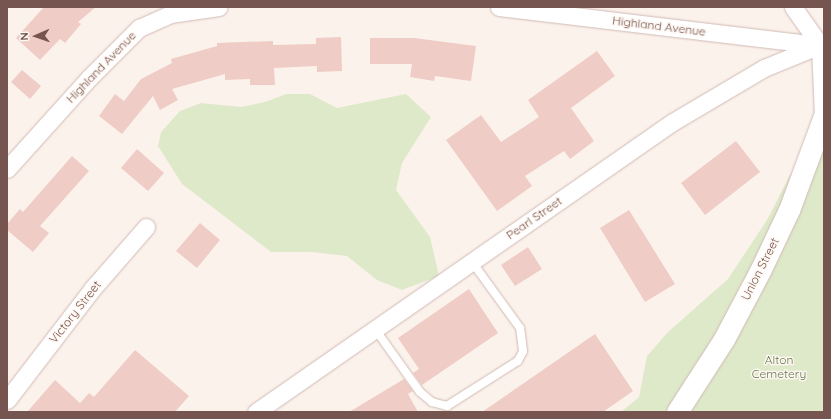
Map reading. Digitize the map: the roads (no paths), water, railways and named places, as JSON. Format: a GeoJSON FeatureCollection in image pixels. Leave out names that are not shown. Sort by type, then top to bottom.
{"type":"FeatureCollection","features":[{"type":"Feature","properties":{"kind":"street","name":"Highland Avenue"},"geometry":{"type":"LineString","coordinates":[[7,169],[89,78],[139,28],[170,14],[219,7]]}},
{"type":"Feature","properties":{"kind":"street","name":"Highland Avenue"},"geometry":{"type":"LineString","coordinates":[[499,7],[822,45]]}},
{"type":"Feature","properties":{"kind":"street"},"geometry":{"type":"LineString","coordinates":[[793,7],[822,45],[824,117]]}},
{"type":"Feature","properties":{"kind":"street","name":"Pearl Street"},"geometry":{"type":"LineString","coordinates":[[256,412],[665,127],[720,92],[764,68],[822,45]]}},
{"type":"Feature","properties":{"kind":"street","name":"Union Street"},"geometry":{"type":"LineString","coordinates":[[677,412],[724,339],[760,271],[806,169],[824,117]]}},
{"type":"Feature","properties":{"kind":"street","name":"Victory Street"},"geometry":{"type":"LineString","coordinates":[[7,400],[93,288],[146,227]]}},
{"type":"Feature","properties":{"kind":"lane"},"geometry":{"type":"LineString","coordinates":[[375,329],[420,392],[432,402],[448,406],[518,361],[523,351],[520,328],[472,262]]}},
{"type":"Feature","properties":{"kind":"park label","name":"Alton Cemetery"},"geometry":{"type":"Point","coordinates":[779,367]}}]}
